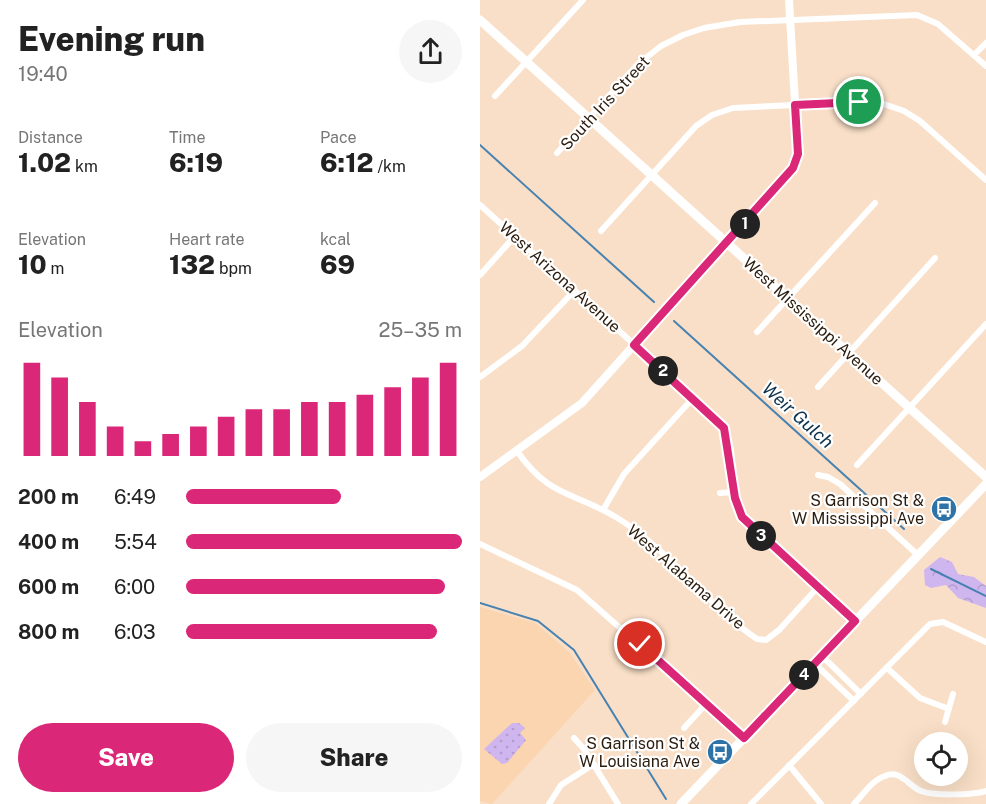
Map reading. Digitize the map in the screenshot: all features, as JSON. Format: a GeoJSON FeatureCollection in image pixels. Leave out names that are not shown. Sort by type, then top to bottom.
{"type":"FeatureCollection","features":[{"type":"Feature","properties":{"kind":"main road","name":"West Mississippi Avenue"},"geometry":{"type":"LineString","coordinates":[[480,20],[986,477]]}},
{"type":"Feature","properties":{"kind":"main road"},"geometry":{"type":"LineString","coordinates":[[681,804],[986,484]]}},
{"type":"Feature","properties":{"kind":"street"},"geometry":{"type":"LineString","coordinates":[[495,96],[583,0]]}},
{"type":"Feature","properties":{"kind":"street"},"geometry":{"type":"LineString","coordinates":[[480,477],[582,403],[795,165],[798,154],[789,0]]}},
{"type":"Feature","properties":{"kind":"street","name":"South Iris Street"},"geometry":{"type":"LineString","coordinates":[[557,153],[638,64],[672,40],[717,25],[917,15],[938,24],[986,66]]}},
{"type":"Feature","properties":{"kind":"street"},"geometry":{"type":"LineString","coordinates":[[975,56],[986,43]]}},
{"type":"Feature","properties":{"kind":"street"},"geometry":{"type":"LineString","coordinates":[[601,231],[693,129],[712,115],[733,108],[867,102],[898,109],[920,122],[986,180]]}},
{"type":"Feature","properties":{"kind":"street"},"geometry":{"type":"LineString","coordinates":[[757,332],[875,203]]}},
{"type":"Feature","properties":{"kind":"street","name":"West Arizona Avenue"},"geometry":{"type":"LineString","coordinates":[[480,205],[717,419],[726,431],[734,492],[740,512],[746,522],[855,621]]}},
{"type":"Feature","properties":{"kind":"street"},"geometry":{"type":"LineString","coordinates":[[480,275],[515,236]]}},
{"type":"Feature","properties":{"kind":"street"},"geometry":{"type":"LineString","coordinates":[[818,387],[935,258]]}},
{"type":"Feature","properties":{"kind":"street"},"geometry":{"type":"LineString","coordinates":[[480,377],[522,346],[574,291]]}},
{"type":"Feature","properties":{"kind":"street"},"geometry":{"type":"LineString","coordinates":[[857,465],[986,324]]}},
{"type":"Feature","properties":{"kind":"street"},"geometry":{"type":"LineString","coordinates":[[603,510],[624,474],[693,398]]}},
{"type":"Feature","properties":{"kind":"street","name":"West Alabama Drive"},"geometry":{"type":"LineString","coordinates":[[518,451],[534,473],[545,483],[603,510],[642,537],[757,639],[766,640],[777,632],[818,587]]}},
{"type":"Feature","properties":{"kind":"street"},"geometry":{"type":"LineString","coordinates":[[818,475],[828,477],[840,484],[918,555]]}},
{"type":"Feature","properties":{"kind":"street"},"geometry":{"type":"LineString","coordinates":[[720,494],[734,492]]}},
{"type":"Feature","properties":{"kind":"street"},"geometry":{"type":"LineString","coordinates":[[480,544],[577,590],[744,738]]}},
{"type":"Feature","properties":{"kind":"street"},"geometry":{"type":"LineString","coordinates":[[751,804],[923,630],[935,622],[947,623],[986,642]]}},
{"type":"Feature","properties":{"kind":"street"},"geometry":{"type":"LineString","coordinates":[[822,656],[861,694]]}},
{"type":"Feature","properties":{"kind":"street"},"geometry":{"type":"LineString","coordinates":[[815,664],[854,701]]}},
{"type":"Feature","properties":{"kind":"street"},"geometry":{"type":"LineString","coordinates":[[887,668],[920,698],[949,709]]}},
{"type":"Feature","properties":{"kind":"street"},"geometry":{"type":"LineString","coordinates":[[945,722],[953,694]]}},
{"type":"Feature","properties":{"kind":"street"},"geometry":{"type":"LineString","coordinates":[[684,728],[706,704]]}},
{"type":"Feature","properties":{"kind":"street"},"geometry":{"type":"LineString","coordinates":[[574,738],[594,764],[618,804]]}},
{"type":"Feature","properties":{"kind":"street"},"geometry":{"type":"LineString","coordinates":[[549,804],[561,785],[594,764]]}},
{"type":"Feature","properties":{"kind":"street"},"geometry":{"type":"LineString","coordinates":[[789,765],[820,804]]}},
{"type":"Feature","properties":{"kind":"street"},"geometry":{"type":"LineString","coordinates":[[854,804],[879,778],[889,774],[900,776],[925,792],[974,793],[986,791]]}},
{"type":"Feature","properties":{"kind":"shaded area"},"geometry":{"type":"Polygon","coordinates":[[[480,607],[535,623],[569,652],[595,690],[492,804],[480,801],[480,607]]]}},
{"type":"Feature","properties":{"kind":"green space"},"geometry":{"type":"Polygon","coordinates":[[[940,557],[952,562],[958,574],[974,577],[986,586],[986,608],[958,598],[946,585],[931,588],[925,585],[924,570],[940,557]]]}},
{"type":"Feature","properties":{"kind":"green space"},"geometry":{"type":"Polygon","coordinates":[[[512,723],[519,723],[525,728],[520,733],[526,740],[507,763],[502,764],[484,749],[512,723]]]}},
{"type":"Feature","properties":{"kind":"waterway","name":"Weir Gulch"},"geometry":{"type":"LineString","coordinates":[[480,145],[654,302]]}},
{"type":"Feature","properties":{"kind":"waterway","name":"Weir Gulch"},"geometry":{"type":"LineString","coordinates":[[674,321],[904,529]]}},
{"type":"Feature","properties":{"kind":"waterway","name":"Weir Gulch"},"geometry":{"type":"LineString","coordinates":[[931,569],[986,596]]}},
{"type":"Feature","properties":{"kind":"waterway"},"geometry":{"type":"LineString","coordinates":[[480,603],[538,621],[574,650],[666,799]]}},
{"type":"Feature","properties":{"kind":"place","name":"S Garrison St & W Mississippi Ave"},"geometry":{"type":"Point","coordinates":[944,509]}},
{"type":"Feature","properties":{"kind":"place","name":"S Garrison St & W Louisiana Ave"},"geometry":{"type":"Point","coordinates":[720,752]}},
{"type":"Feature","properties":{"kind":"route"},"geometry":{"type":"LineString","coordinates":[[640,644],[744,738],[855,621],[742,517],[735,498],[724,428],[717,419],[634,345],[788,176],[796,163],[798,154],[795,105],[859,102]]}}]}
